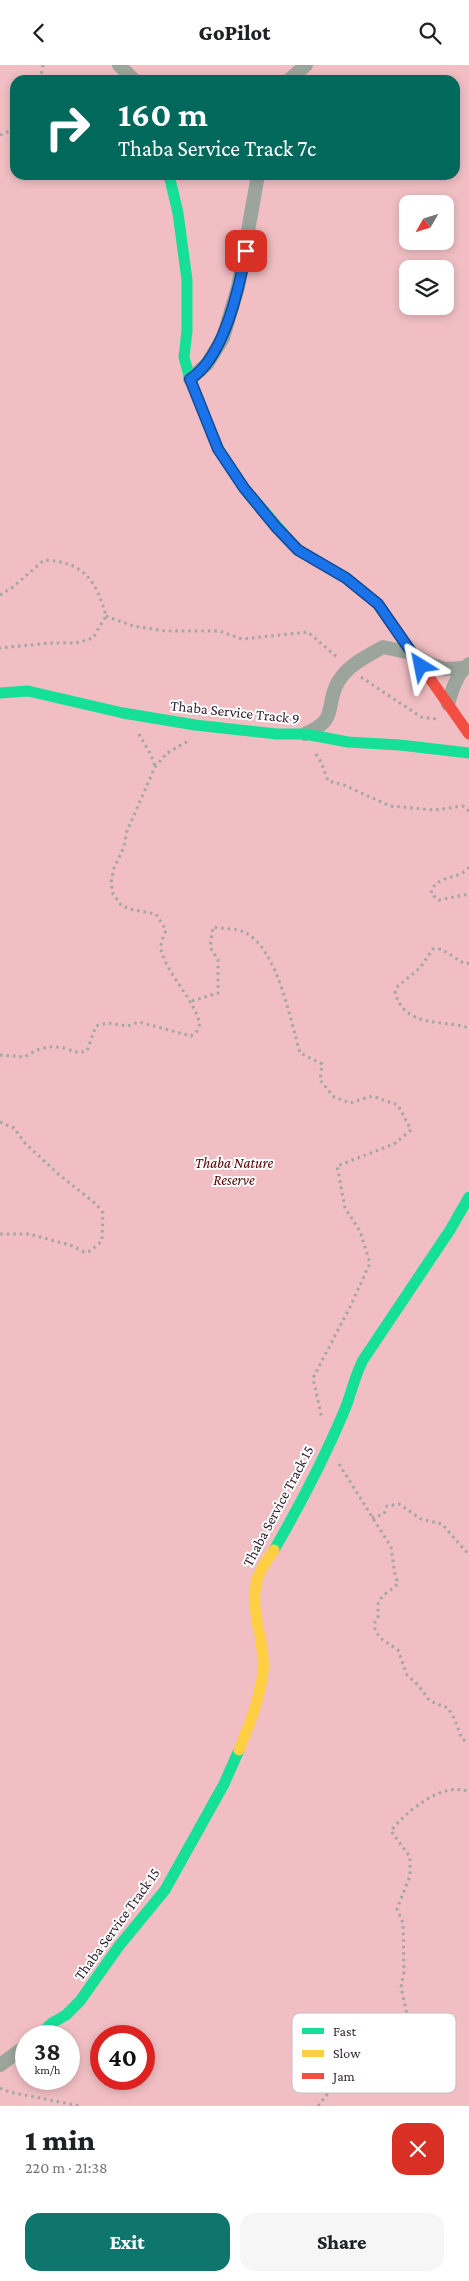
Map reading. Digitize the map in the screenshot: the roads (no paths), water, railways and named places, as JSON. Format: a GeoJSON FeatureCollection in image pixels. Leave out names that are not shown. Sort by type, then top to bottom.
{"type":"FeatureCollection","features":[{"type":"Feature","properties":{"kind":"street"},"geometry":{"type":"LineString","coordinates":[[120,65],[129,75]]}},
{"type":"Feature","properties":{"kind":"street"},"geometry":{"type":"LineString","coordinates":[[295,75],[306,65]]}},
{"type":"Feature","properties":{"kind":"street"},"geometry":{"type":"LineString","coordinates":[[170,180],[178,213],[187,281],[184,357],[190,379],[218,449],[244,488],[298,550],[346,578],[378,604],[469,734]]}},
{"type":"Feature","properties":{"kind":"street"},"geometry":{"type":"LineString","coordinates":[[190,379],[207,364],[223,338],[238,287],[257,180]]}},
{"type":"Feature","properties":{"kind":"street"},"geometry":{"type":"LineString","coordinates":[[305,734],[319,728],[328,718],[337,684],[349,669],[383,647],[411,653],[428,663],[445,669],[466,666]]}},
{"type":"Feature","properties":{"kind":"street"},"geometry":{"type":"LineString","coordinates":[[448,704],[454,685],[466,666]]}},
{"type":"Feature","properties":{"kind":"street","name":"Thaba Service Track 9"},"geometry":{"type":"LineString","coordinates":[[0,693],[28,691],[123,713],[208,727],[305,734],[348,742],[400,745],[469,753]]}},
{"type":"Feature","properties":{"kind":"street","name":"Thaba Service Track 15"},"geometry":{"type":"LineString","coordinates":[[50,2025],[66,2015],[80,2001],[166,1890],[224,1784],[250,1721],[264,1673],[262,1644],[256,1617],[256,1583],[269,1554],[306,1495],[347,1405],[362,1360],[450,1230],[469,1197]]}},
{"type":"Feature","properties":{"kind":"street"},"geometry":{"type":"LineString","coordinates":[[0,2065],[15,2053]]}},
{"type":"Feature","properties":{"kind":"park label","name":"Thaba Nature Reserve"},"geometry":{"type":"Point","coordinates":[234,1172]}}]}
